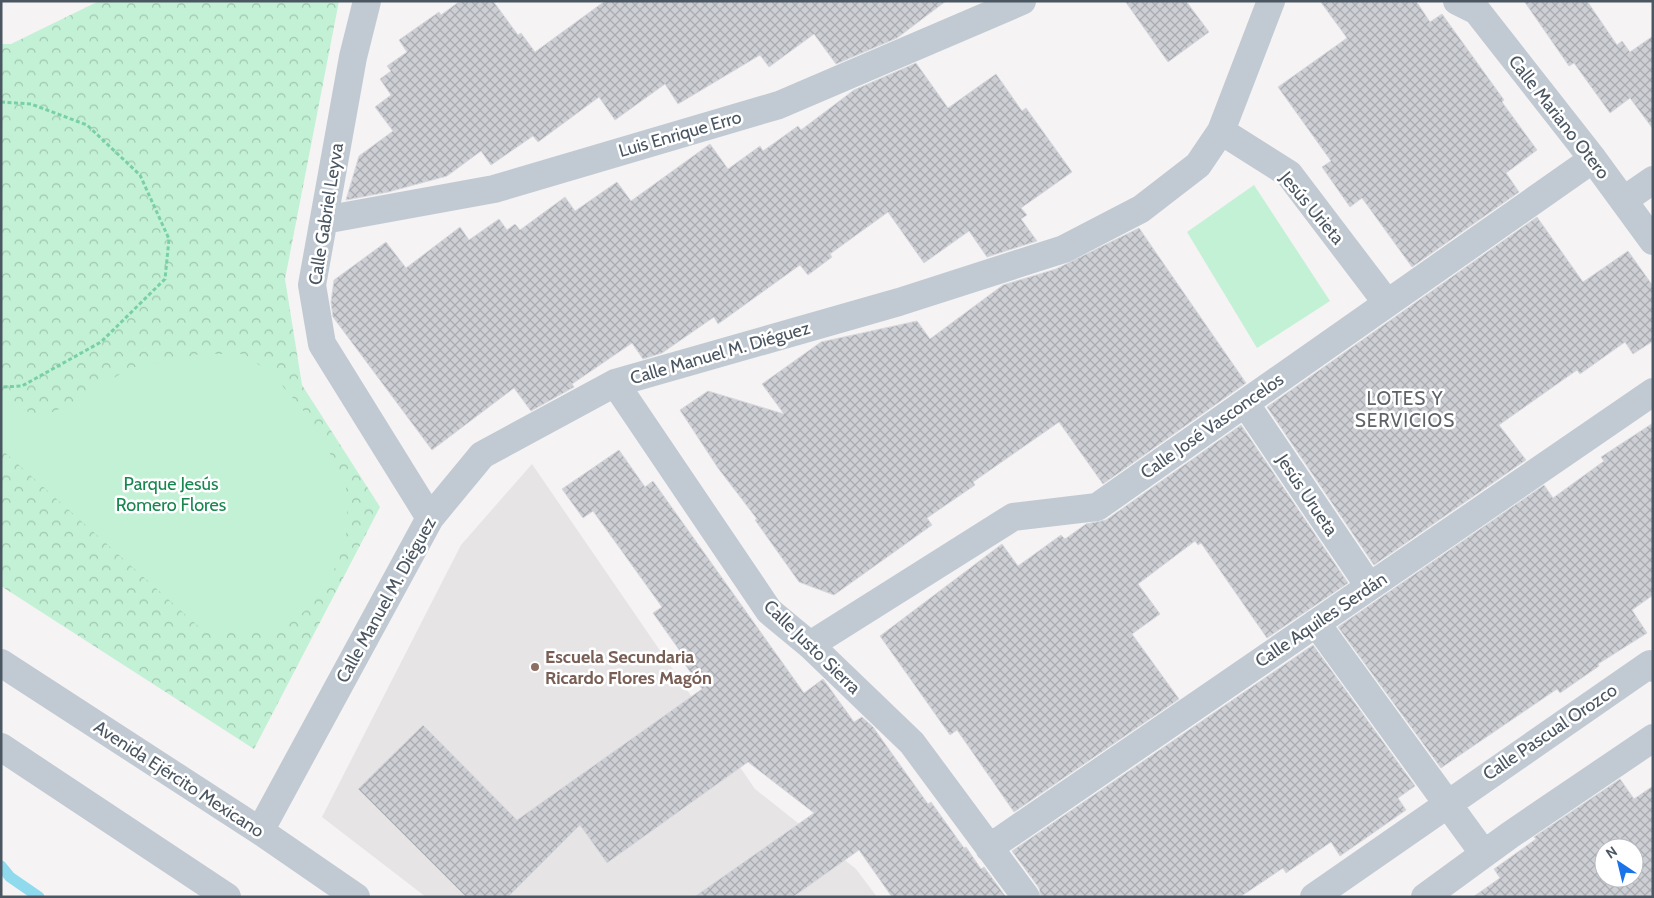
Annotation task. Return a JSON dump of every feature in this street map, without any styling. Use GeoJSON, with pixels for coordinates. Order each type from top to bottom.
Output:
{"type":"FeatureCollection","features":[{"type":"Feature","properties":{"kind":"street","name":"Calle Gabriel Leyva"},"geometry":{"type":"LineString","coordinates":[[367,1],[353,57],[312,285],[322,344],[430,518]]}},
{"type":"Feature","properties":{"kind":"street","name":"Luis Enrique Erro"},"geometry":{"type":"LineString","coordinates":[[324,220],[494,189],[779,105],[1022,1]]}},
{"type":"Feature","properties":{"kind":"street","name":"Calle Manuel M. Diéguez"},"geometry":{"type":"LineString","coordinates":[[260,831],[430,518],[482,455],[615,383],[899,302],[1064,249],[1141,209],[1198,165],[1222,131],[1271,1]]}},
{"type":"Feature","properties":{"kind":"street","name":"Calle Mariano Otero"},"geometry":{"type":"LineString","coordinates":[[1476,4],[1653,241]]}},
{"type":"Feature","properties":{"kind":"street","name":"Jesús Urieta"},"geometry":{"type":"LineString","coordinates":[[1222,131],[1289,174],[1387,303]]}},
{"type":"Feature","properties":{"kind":"street","name":"Calle José Vasconcelos"},"geometry":{"type":"LineString","coordinates":[[810,645],[1013,517],[1097,507],[1593,159]]}},
{"type":"Feature","properties":{"kind":"street"},"geometry":{"type":"LineString","coordinates":[[1624,200],[1653,180]]}},
{"type":"Feature","properties":{"kind":"street","name":"Calle Justo Sierra"},"geometry":{"type":"LineString","coordinates":[[615,383],[770,611],[810,645],[912,743],[1026,897]]}},
{"type":"Feature","properties":{"kind":"street","name":"Calle Aquiles Serdán"},"geometry":{"type":"LineString","coordinates":[[989,848],[1653,392]]}},
{"type":"Feature","properties":{"kind":"street","name":"Jesús Urueta"},"geometry":{"type":"LineString","coordinates":[[1245,403],[1370,586]]}},
{"type":"Feature","properties":{"kind":"street"},"geometry":{"type":"LineString","coordinates":[[1316,623],[1484,854]]}},
{"type":"Feature","properties":{"kind":"street","name":"Avenida Ejército Mexicano"},"geometry":{"type":"LineString","coordinates":[[1,663],[260,831],[356,897]]}},
{"type":"Feature","properties":{"kind":"street","name":"Calle Pascual Orozco"},"geometry":{"type":"LineString","coordinates":[[1314,897],[1650,664],[1653,668]]}},
{"type":"Feature","properties":{"kind":"street"},"geometry":{"type":"LineString","coordinates":[[1425,897],[1484,854],[1653,738]]}},
{"type":"Feature","properties":{"kind":"street"},"geometry":{"type":"LineString","coordinates":[[1,747],[226,897]]}},
{"type":"Feature","properties":{"kind":"path"},"geometry":{"type":"LineString","coordinates":[[1,102],[30,104],[87,125],[140,175],[169,240],[165,279],[101,342],[22,386],[1,386]]}},
{"type":"Feature","properties":{"kind":"shaded area","name":"Escuela Secundaria Ricardo Flores Magón"},"geometry":{"type":"Polygon","coordinates":[[[532,464],[755,789],[856,869],[877,897],[426,897],[322,817],[461,545],[532,464]]]}},
{"type":"Feature","properties":{"kind":"green space","name":"Parque Jesús Romero Flores"},"geometry":{"type":"Polygon","coordinates":[[[99,1],[339,1],[285,279],[302,385],[380,507],[254,749],[1,586],[1,44],[11,44],[99,1]]]}},
{"type":"Feature","properties":{"kind":"green space"},"geometry":{"type":"Polygon","coordinates":[[[1254,185],[1330,301],[1257,348],[1187,232],[1254,185]]]}},
{"type":"Feature","properties":{"kind":"green space"},"geometry":{"type":"Polygon","coordinates":[[[201,354],[244,354],[272,374],[303,410],[325,443],[346,487],[348,527],[338,563],[310,607],[279,630],[244,632],[198,626],[1,449],[1,393],[38,419],[80,399],[130,368],[201,354]]]}},
{"type":"Feature","properties":{"kind":"building"},"geometry":{"type":"Polygon","coordinates":[[[460,1],[493,1],[518,35],[521,33],[535,52],[605,1],[946,1],[897,38],[836,64],[814,34],[769,67],[760,55],[678,104],[665,84],[615,120],[599,97],[538,142],[533,136],[491,165],[481,151],[447,176],[388,192],[346,200],[359,156],[393,131],[375,107],[391,95],[380,79],[391,71],[387,66],[407,52],[399,40],[439,12],[441,15],[460,1]]]}},
{"type":"Feature","properties":{"kind":"building"},"geometry":{"type":"Polygon","coordinates":[[[1125,1],[1186,1],[1209,32],[1168,62],[1125,1]]]}},
{"type":"Feature","properties":{"kind":"building"},"geometry":{"type":"Polygon","coordinates":[[[1320,1],[1416,1],[1430,22],[1442,14],[1504,100],[1502,102],[1537,150],[1506,173],[1519,192],[1412,267],[1362,198],[1350,207],[1322,167],[1331,161],[1278,87],[1347,38],[1320,1]]]}},
{"type":"Feature","properties":{"kind":"building"},"geometry":{"type":"Polygon","coordinates":[[[1524,1],[1587,1],[1617,45],[1622,41],[1630,52],[1653,36],[1653,129],[1630,98],[1610,113],[1574,63],[1569,66],[1524,1]]]}},
{"type":"Feature","properties":{"kind":"building"},"geometry":{"type":"Polygon","coordinates":[[[916,63],[948,108],[996,74],[1022,111],[1026,108],[1072,172],[1021,208],[1027,215],[1021,219],[1037,241],[987,257],[969,231],[924,263],[888,212],[830,254],[832,257],[808,275],[800,265],[718,324],[714,317],[662,353],[643,359],[632,343],[572,384],[574,387],[531,411],[514,388],[432,450],[333,317],[331,302],[334,280],[386,242],[406,268],[460,227],[469,240],[499,219],[507,230],[515,224],[520,230],[565,197],[575,211],[617,182],[631,201],[710,144],[728,169],[760,146],[763,151],[798,126],[801,130],[854,90],[916,63]]]}},
{"type":"Feature","properties":{"kind":"building"},"geometry":{"type":"Polygon","coordinates":[[[1537,217],[1583,282],[1628,251],[1653,286],[1653,341],[1633,354],[1625,342],[1580,374],[1577,370],[1499,425],[1526,460],[1374,565],[1267,407],[1537,217]]]}},
{"type":"Feature","properties":{"kind":"building"},"geometry":{"type":"Polygon","coordinates":[[[1139,228],[1246,383],[1103,484],[1059,422],[973,482],[975,485],[927,518],[932,525],[834,595],[799,582],[755,520],[757,519],[718,468],[680,410],[708,391],[784,414],[762,384],[821,342],[917,321],[930,339],[1003,285],[1056,269],[1139,228]]]}},
{"type":"Feature","properties":{"kind":"building"},"geometry":{"type":"Polygon","coordinates":[[[1653,423],[1653,595],[1632,610],[1647,633],[1598,664],[1599,666],[1560,693],[1557,689],[1441,768],[1338,627],[1544,485],[1553,498],[1604,461],[1601,457],[1653,423]]]}},
{"type":"Feature","properties":{"kind":"building"},"geometry":{"type":"Polygon","coordinates":[[[1241,425],[1348,583],[1267,638],[1201,543],[1198,545],[1195,541],[1138,584],[1160,614],[1132,634],[1179,699],[1014,812],[957,730],[950,735],[880,636],[1002,544],[1018,566],[1061,535],[1065,539],[1086,524],[1106,520],[1241,425]]]}},
{"type":"Feature","properties":{"kind":"building"},"geometry":{"type":"Polygon","coordinates":[[[619,450],[645,487],[653,481],[804,693],[823,679],[854,722],[862,717],[873,727],[928,804],[931,802],[964,848],[966,847],[981,869],[984,867],[1006,897],[892,897],[859,850],[793,897],[694,897],[814,813],[748,762],[607,863],[580,825],[508,897],[466,897],[358,789],[423,725],[517,820],[702,689],[682,660],[685,658],[653,613],[662,607],[593,511],[583,518],[562,489],[619,450]]]}},
{"type":"Feature","properties":{"kind":"building"},"geometry":{"type":"Polygon","coordinates":[[[1313,645],[1415,786],[1398,798],[1406,810],[1340,856],[1331,842],[1286,873],[1283,868],[1240,897],[1041,897],[1039,888],[1012,851],[1313,645]]]}},
{"type":"Feature","properties":{"kind":"building"},"geometry":{"type":"Polygon","coordinates":[[[1620,779],[1634,799],[1653,786],[1653,897],[1473,897],[1500,878],[1494,869],[1536,839],[1534,837],[1620,779]]]}},
{"type":"Feature","properties":{"kind":"waterway"},"geometry":{"type":"LineString","coordinates":[[1,866],[10,877],[39,897]]}},
{"type":"Feature","properties":{"kind":"place","name":"Escuela Secundaria Ricardo Flores Magón"},"geometry":{"type":"Point","coordinates":[535,667]}},
{"type":"Feature","properties":{"kind":"district","name":"LOTES Y SERVICIOS"},"geometry":{"type":"Point","coordinates":[1405,409]}}]}
